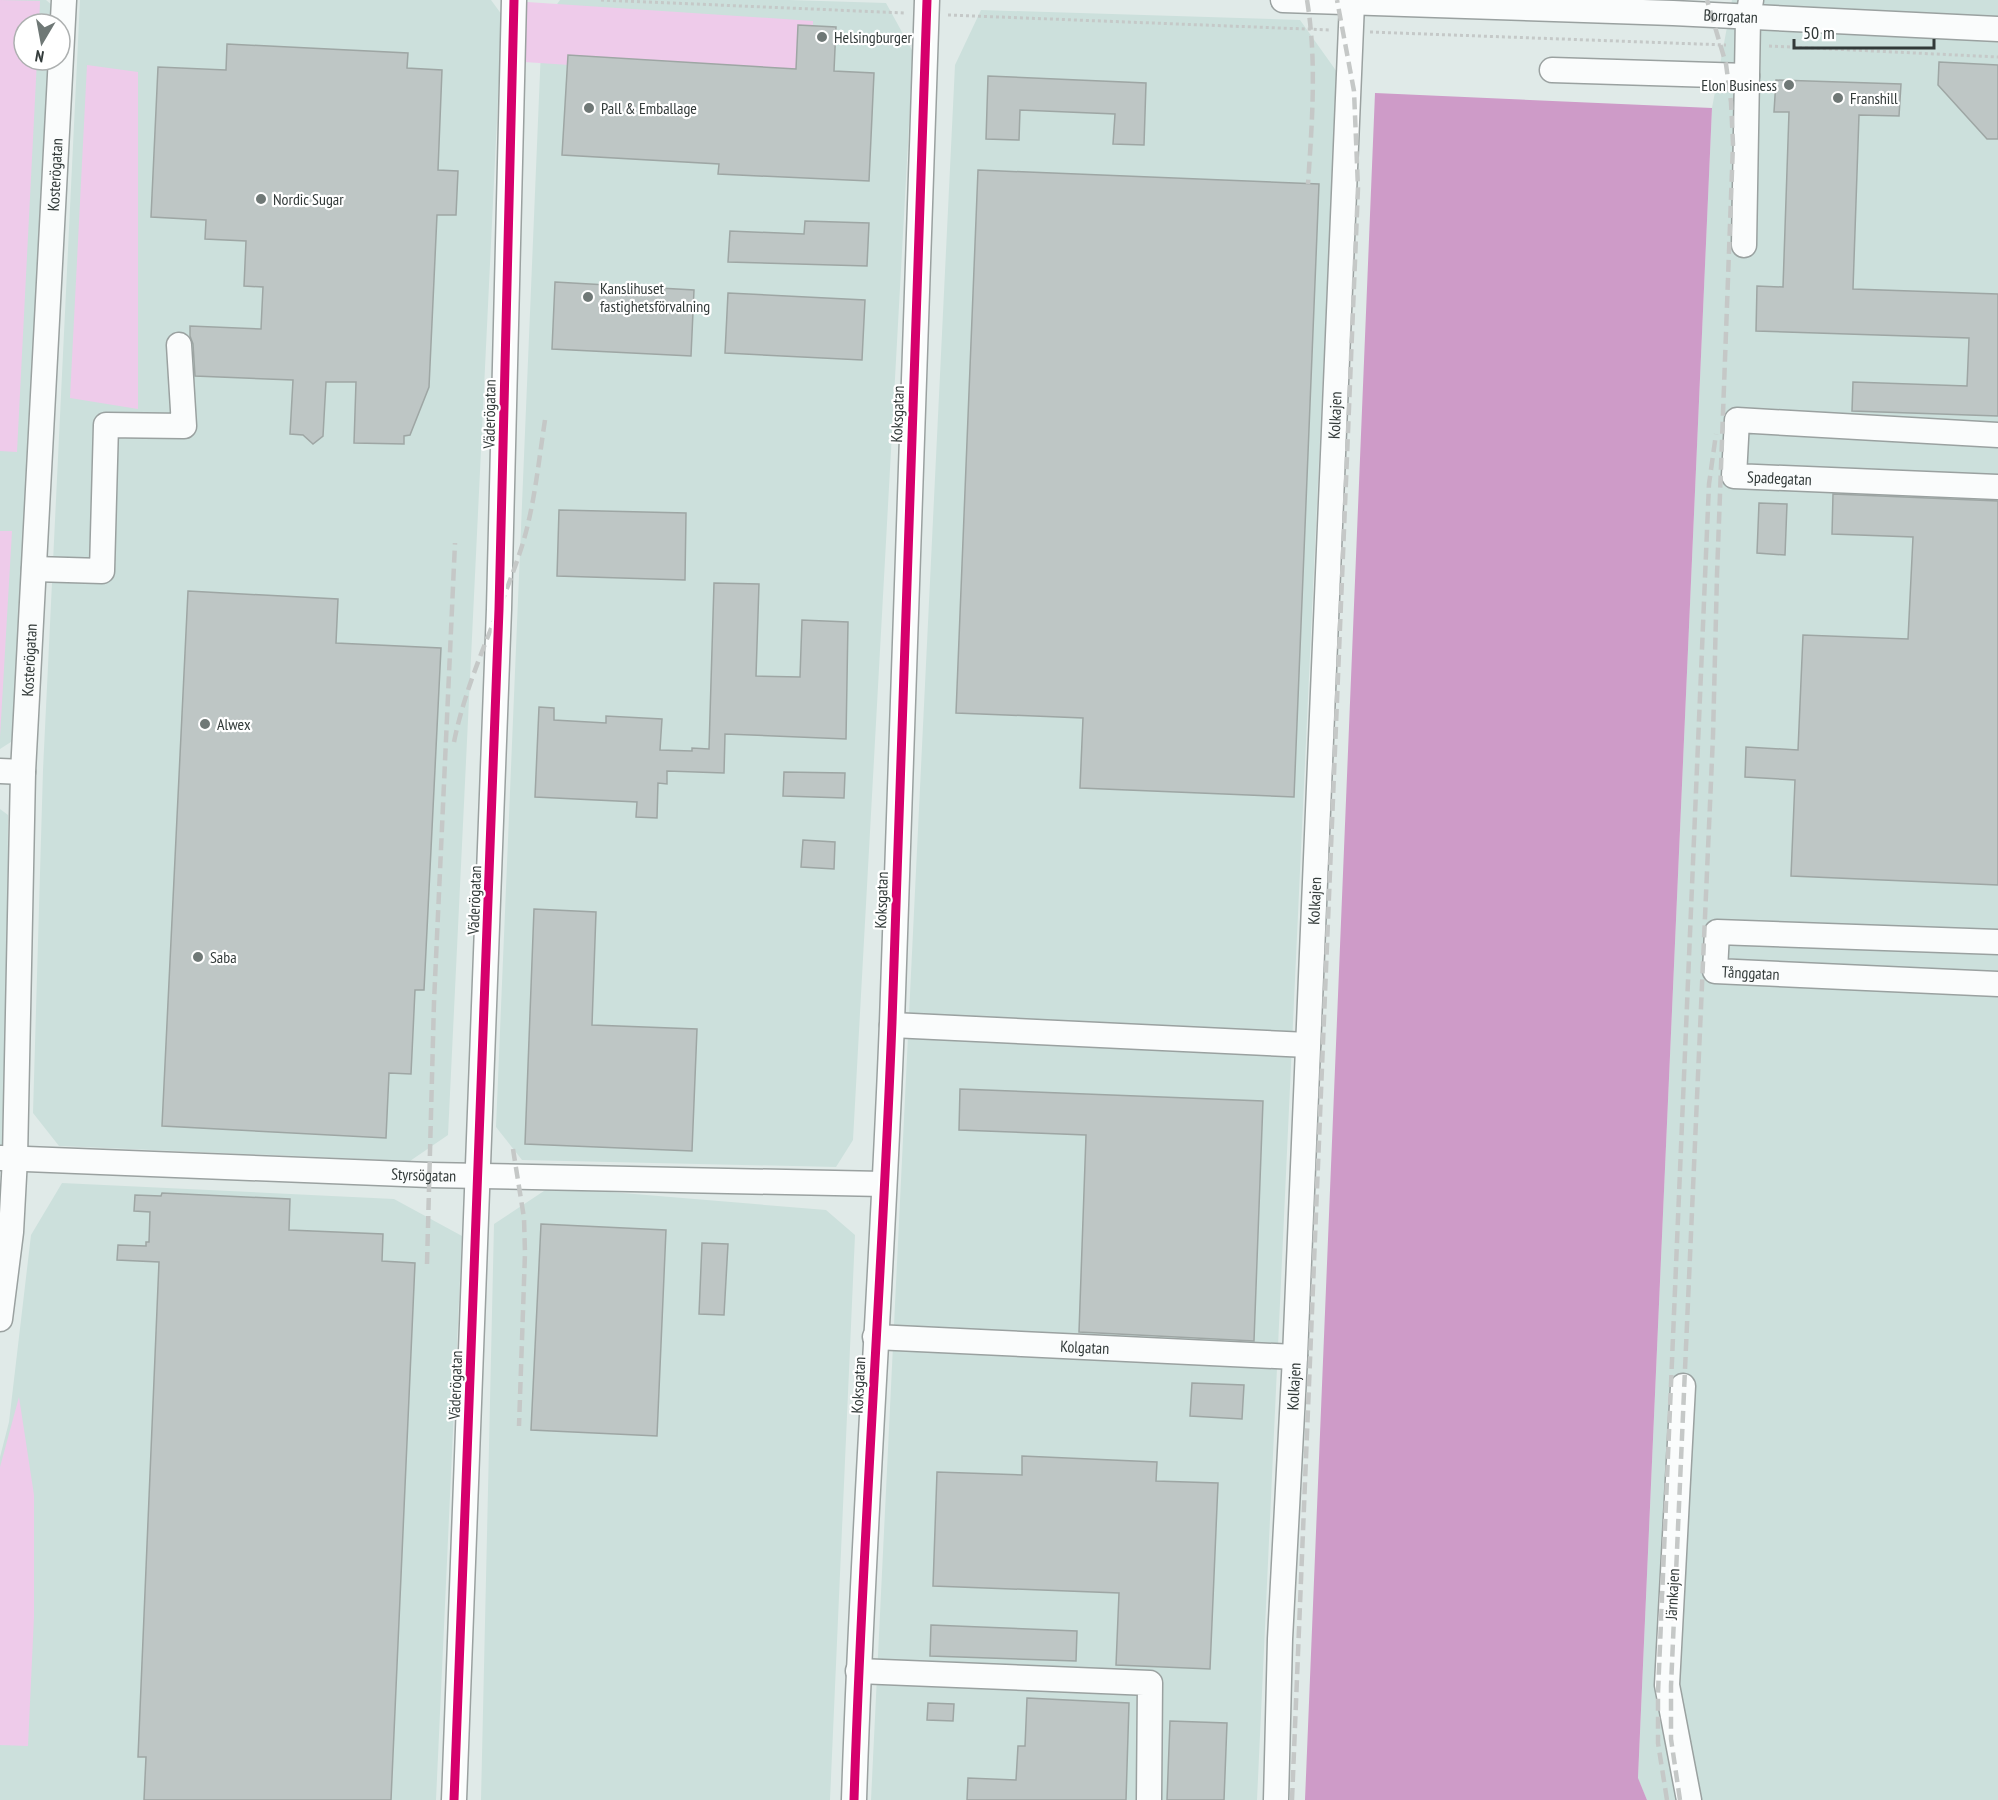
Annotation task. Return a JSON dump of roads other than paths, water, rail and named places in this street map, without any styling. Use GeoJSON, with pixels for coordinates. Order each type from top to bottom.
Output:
{"type":"FeatureCollection","features":[{"type":"Feature","properties":{"kind":"street","name":"Kosterögatan"},"geometry":{"type":"LineString","coordinates":[[0,1319],[11,1232],[8,1158],[11,771],[34,569],[64,0]]}},
{"type":"Feature","properties":{"kind":"street","name":"Väderögatan"},"geometry":{"type":"LineString","coordinates":[[454,1800],[499,609],[514,0]]}},
{"type":"Feature","properties":{"kind":"street","name":"Borrgatan"},"geometry":{"type":"LineString","coordinates":[[1283,0],[1650,12],[1750,9],[1998,29]]}},
{"type":"Feature","properties":{"kind":"street","name":"Kolkajen"},"geometry":{"type":"LineString","coordinates":[[1276,1800],[1280,1639],[1295,1358],[1352,3]]}},
{"type":"Feature","properties":{"kind":"street","name":"Koksgatan"},"geometry":{"type":"LineString","coordinates":[[854,1800],[858,1671],[892,1025],[927,7]]}},
{"type":"Feature","properties":{"kind":"street"},"geometry":{"type":"LineString","coordinates":[[1744,245],[1750,9]]}},
{"type":"Feature","properties":{"kind":"street"},"geometry":{"type":"LineString","coordinates":[[1552,70],[1747,76]]}},
{"type":"Feature","properties":{"kind":"street"},"geometry":{"type":"LineString","coordinates":[[34,569],[102,571],[106,425],[184,426],[179,345]]}},
{"type":"Feature","properties":{"kind":"street","name":"Spadegatan"},"geometry":{"type":"LineString","coordinates":[[1998,435],[1737,420],[1734,476],[1998,487]]}},
{"type":"Feature","properties":{"kind":"street","name":"Tånggatan"},"geometry":{"type":"LineString","coordinates":[[1998,942],[1717,932],[1715,971],[1998,984]]}},
{"type":"Feature","properties":{"kind":"street"},"geometry":{"type":"LineString","coordinates":[[892,1025],[1308,1045]]}},
{"type":"Feature","properties":{"kind":"street","name":"Styrsögatan"},"geometry":{"type":"LineString","coordinates":[[8,1158],[478,1176],[883,1184]]}},
{"type":"Feature","properties":{"kind":"street","name":"Kolgatan"},"geometry":{"type":"LineString","coordinates":[[875,1337],[1295,1358]]}},
{"type":"Feature","properties":{"kind":"street","name":"Järnkajen"},"geometry":{"type":"LineString","coordinates":[[1683,1386],[1668,1685],[1689,1800]]}},
{"type":"Feature","properties":{"kind":"street"},"geometry":{"type":"LineString","coordinates":[[858,1671],[1150,1683],[1149,1800]]}},
{"type":"Feature","properties":{"kind":"railway"},"geometry":{"type":"LineString","coordinates":[[1307,0],[1313,69],[1308,184]]}},
{"type":"Feature","properties":{"kind":"railway"},"geometry":{"type":"LineString","coordinates":[[1292,1800],[1358,188],[1354,91],[1337,0]]}},
{"type":"Feature","properties":{"kind":"railway"},"geometry":{"type":"LineString","coordinates":[[1680,1800],[1671,1739],[1671,1686],[1713,736],[1733,144],[1726,64],[1707,0]]}},
{"type":"Feature","properties":{"kind":"railway"},"geometry":{"type":"LineString","coordinates":[[454,742],[467,694],[524,539],[535,488],[545,420]]}},
{"type":"Feature","properties":{"kind":"railway"},"geometry":{"type":"LineString","coordinates":[[1667,1800],[1658,1743],[1658,1693],[1709,484],[1716,434]]}},
{"type":"Feature","properties":{"kind":"railway"},"geometry":{"type":"LineString","coordinates":[[427,1264],[434,1002],[455,543]]}},
{"type":"Feature","properties":{"kind":"railway"},"geometry":{"type":"LineString","coordinates":[[513,1149],[524,1218],[525,1253],[519,1426]]}},
{"type":"Feature","properties":{"kind":"place","name":"Helsingburger"},"geometry":{"type":"Point","coordinates":[822,37]}},
{"type":"Feature","properties":{"kind":"place","name":"Elon Business"},"geometry":{"type":"Point","coordinates":[1789,85]}},
{"type":"Feature","properties":{"kind":"place","name":"Franshill"},"geometry":{"type":"Point","coordinates":[1838,98]}},
{"type":"Feature","properties":{"kind":"place","name":"Pall & Emballage"},"geometry":{"type":"Point","coordinates":[589,108]}},
{"type":"Feature","properties":{"kind":"place","name":"Nordic Sugar"},"geometry":{"type":"Point","coordinates":[261,199]}},
{"type":"Feature","properties":{"kind":"place","name":"Kanslihuset fastighetsförvalning"},"geometry":{"type":"Point","coordinates":[588,297]}},
{"type":"Feature","properties":{"kind":"place","name":"Alwex"},"geometry":{"type":"Point","coordinates":[205,724]}},
{"type":"Feature","properties":{"kind":"place","name":"Saba"},"geometry":{"type":"Point","coordinates":[198,957]}}]}
